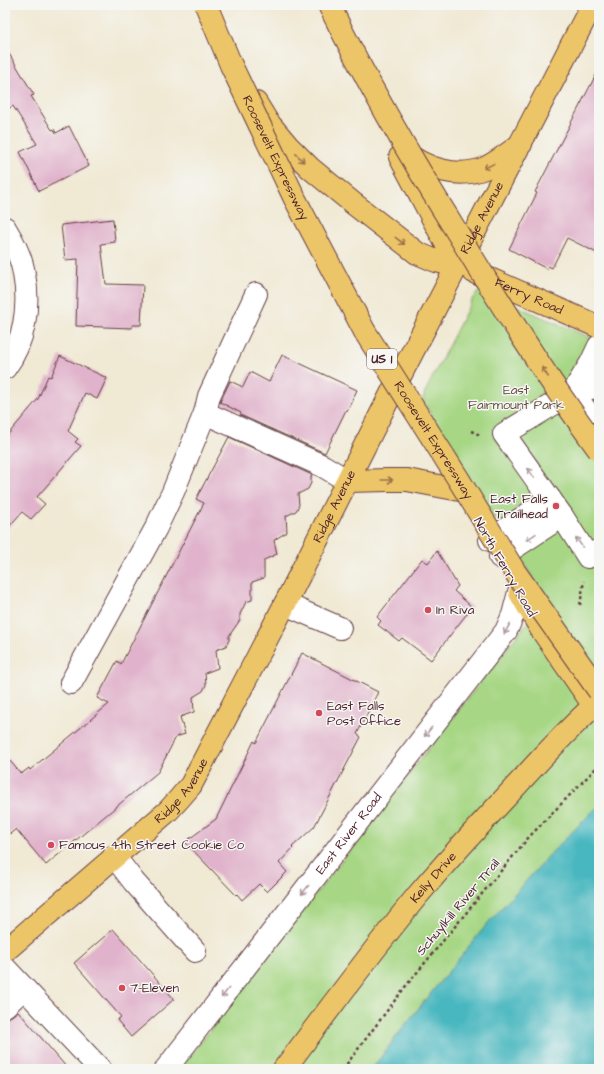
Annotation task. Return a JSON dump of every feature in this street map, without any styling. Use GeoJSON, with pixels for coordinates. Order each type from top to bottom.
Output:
{"type":"FeatureCollection","features":[{"type":"Feature","properties":{"kind":"main road","name":"Roosevelt Expressway"},"geometry":{"type":"LineString","coordinates":[[206,5],[231,65],[295,199],[365,332],[460,480],[515,572],[597,699]]}},
{"type":"Feature","properties":{"kind":"main road"},"geometry":{"type":"LineString","coordinates":[[209,5],[250,95]]}},
{"type":"Feature","properties":{"kind":"main road"},"geometry":{"type":"LineString","coordinates":[[318,5],[458,266]]}},
{"type":"Feature","properties":{"kind":"main road"},"geometry":{"type":"LineString","coordinates":[[329,5],[343,35],[418,169],[497,299],[577,420],[599,450]]}},
{"type":"Feature","properties":{"kind":"main road","name":"Ridge Avenue"},"geometry":{"type":"LineString","coordinates":[[5,951],[168,811],[191,785],[592,5]]}},
{"type":"Feature","properties":{"kind":"main road","name":"North Ferry Road"},"geometry":{"type":"LineString","coordinates":[[250,95],[286,175],[338,278],[540,629],[597,699]]}},
{"type":"Feature","properties":{"kind":"main road","name":"Ferry Road"},"geometry":{"type":"LineString","coordinates":[[250,95],[267,121],[288,146],[310,168],[417,253],[436,261],[458,266],[599,327]]}},
{"type":"Feature","properties":{"kind":"main road"},"geometry":{"type":"LineString","coordinates":[[391,140],[409,155],[426,165],[445,171],[464,173],[484,168],[502,159],[521,144]]}},
{"type":"Feature","properties":{"kind":"main road"},"geometry":{"type":"LineString","coordinates":[[348,481],[407,480],[460,490]]}},
{"type":"Feature","properties":{"kind":"main road","name":"Kelly Drive"},"geometry":{"type":"LineString","coordinates":[[284,1069],[372,953],[418,896],[468,838],[597,699]]}},
{"type":"Feature","properties":{"kind":"street"},"geometry":{"type":"LineString","coordinates":[[5,228],[14,244],[24,272],[27,302],[22,333],[10,361],[5,368]]}},
{"type":"Feature","properties":{"kind":"street"},"geometry":{"type":"LineString","coordinates":[[71,683],[156,528],[173,492],[206,413],[209,396],[256,294]]}},
{"type":"Feature","properties":{"kind":"street"},"geometry":{"type":"LineString","coordinates":[[573,392],[591,364],[599,346]]}},
{"type":"Feature","properties":{"kind":"street"},"geometry":{"type":"LineString","coordinates":[[599,383],[591,388],[573,392],[504,434],[556,508],[588,557],[599,550]]}},
{"type":"Feature","properties":{"kind":"street"},"geometry":{"type":"LineString","coordinates":[[573,392],[599,430]]}},
{"type":"Feature","properties":{"kind":"street"},"geometry":{"type":"LineString","coordinates":[[206,413],[323,466],[348,481]]}},
{"type":"Feature","properties":{"kind":"street"},"geometry":{"type":"LineString","coordinates":[[495,549],[556,508]]}},
{"type":"Feature","properties":{"kind":"street","name":"East River Road"},"geometry":{"type":"LineString","coordinates":[[166,1069],[506,631],[513,615],[519,592]]}},
{"type":"Feature","properties":{"kind":"street"},"geometry":{"type":"LineString","coordinates":[[285,604],[340,628]]}},
{"type":"Feature","properties":{"kind":"street"},"geometry":{"type":"LineString","coordinates":[[114,856],[134,882],[195,951]]}},
{"type":"Feature","properties":{"kind":"street"},"geometry":{"type":"LineString","coordinates":[[5,968],[100,1069]]}},
{"type":"Feature","properties":{"kind":"street"},"geometry":{"type":"LineString","coordinates":[[5,1006],[24,988]]}},
{"type":"Feature","properties":{"kind":"path","name":"Schuylkill River Trail"},"geometry":{"type":"LineString","coordinates":[[343,1069],[405,987],[529,837],[599,765]]}},
{"type":"Feature","properties":{"kind":"green space","name":"East Fairmount Park"},"geometry":{"type":"Polygon","coordinates":[[[480,290],[599,341],[599,805],[556,848],[488,923],[405,1025],[372,1069],[180,1069],[511,643],[547,600],[465,472],[423,399],[425,392],[473,298],[480,290]]]}},
{"type":"Feature","properties":{"kind":"water"},"geometry":{"type":"Polygon","coordinates":[[[599,805],[599,1069],[372,1069],[405,1025],[488,923],[556,848],[599,805]]]}},
{"type":"Feature","properties":{"kind":"building"},"geometry":{"type":"Polygon","coordinates":[[[5,47],[34,95],[31,96],[52,130],[54,129],[56,133],[69,126],[89,166],[39,191],[20,152],[37,144],[13,106],[5,111],[5,47]]]}},
{"type":"Feature","properties":{"kind":"building"},"geometry":{"type":"Polygon","coordinates":[[[599,69],[599,254],[567,238],[552,268],[548,266],[547,269],[509,249],[537,193],[535,192],[599,69]]]}},
{"type":"Feature","properties":{"kind":"building"},"geometry":{"type":"Polygon","coordinates":[[[113,219],[115,242],[101,244],[106,284],[143,285],[141,325],[132,325],[132,328],[76,326],[78,259],[65,260],[61,225],[113,219]]]}},
{"type":"Feature","properties":{"kind":"building"},"geometry":{"type":"Polygon","coordinates":[[[282,355],[357,390],[325,453],[240,415],[241,413],[220,402],[230,381],[243,387],[250,372],[269,382],[282,355]]]}},
{"type":"Feature","properties":{"kind":"building"},"geometry":{"type":"Polygon","coordinates":[[[60,356],[107,378],[97,399],[85,393],[68,431],[78,439],[75,442],[81,446],[37,497],[45,504],[31,519],[22,512],[5,531],[5,438],[38,399],[48,376],[51,377],[60,356]]]}},
{"type":"Feature","properties":{"kind":"building"},"geometry":{"type":"Polygon","coordinates":[[[229,437],[312,475],[311,483],[308,489],[298,494],[299,505],[296,511],[286,516],[287,532],[274,540],[277,554],[264,560],[264,578],[252,582],[252,600],[246,602],[240,614],[240,620],[229,636],[226,646],[216,650],[218,668],[205,673],[206,685],[203,691],[193,697],[194,712],[180,717],[185,734],[176,737],[158,772],[46,865],[16,829],[5,838],[5,755],[21,774],[29,768],[30,770],[109,704],[97,698],[117,661],[121,664],[204,503],[196,499],[229,437]]]}},
{"type":"Feature","properties":{"kind":"building"},"geometry":{"type":"Polygon","coordinates":[[[437,551],[458,586],[454,591],[472,607],[431,660],[402,638],[399,641],[378,625],[381,621],[377,617],[422,559],[428,563],[437,551]]]}},
{"type":"Feature","properties":{"kind":"building"},"geometry":{"type":"Polygon","coordinates":[[[302,653],[378,692],[357,734],[361,737],[314,827],[292,847],[293,848],[279,863],[287,872],[267,892],[259,884],[242,900],[185,842],[216,819],[254,741],[256,743],[302,653]]]}},
{"type":"Feature","properties":{"kind":"building"},"geometry":{"type":"Polygon","coordinates":[[[113,929],[174,999],[131,1037],[117,1020],[121,1017],[74,963],[113,929]]]}},
{"type":"Feature","properties":{"kind":"building"},"geometry":{"type":"Polygon","coordinates":[[[18,1011],[68,1069],[5,1069],[5,1018],[8,1018],[18,1011]]]}},
{"type":"Feature","properties":{"kind":"place","name":"East Falls Trailhead"},"geometry":{"type":"Point","coordinates":[556,506]}},
{"type":"Feature","properties":{"kind":"place","name":"In Riva"},"geometry":{"type":"Point","coordinates":[428,610]}},
{"type":"Feature","properties":{"kind":"place","name":"East Falls Post Office"},"geometry":{"type":"Point","coordinates":[319,713]}},
{"type":"Feature","properties":{"kind":"place","name":"Famous 4th Street Cookie Co"},"geometry":{"type":"Point","coordinates":[51,845]}},
{"type":"Feature","properties":{"kind":"place","name":"7-Eleven"},"geometry":{"type":"Point","coordinates":[122,988]}}]}
